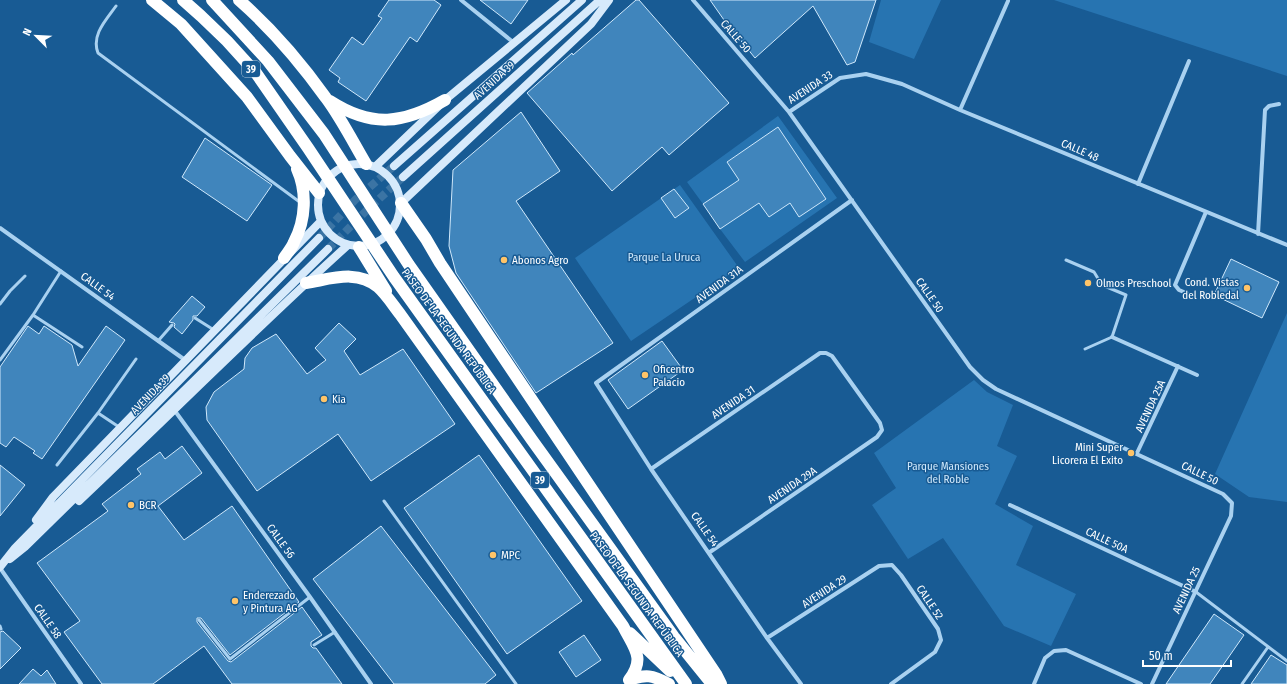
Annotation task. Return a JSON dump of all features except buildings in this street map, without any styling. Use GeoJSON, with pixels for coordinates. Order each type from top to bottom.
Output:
{"type":"FeatureCollection","features":[{"type":"Feature","properties":{"kind":"highway"},"geometry":{"type":"LineString","coordinates":[[152,0],[181,24],[237,85],[319,193]]}},
{"type":"Feature","properties":{"kind":"highway","name":"PASEO DE LA SEGUNDA REPÚBLICA"},"geometry":{"type":"LineString","coordinates":[[183,0],[227,41],[256,74],[394,276],[684,684]]}},
{"type":"Feature","properties":{"kind":"highway","name":"PASEO DE LA SEGUNDA REPÚBLICA"},"geometry":{"type":"LineString","coordinates":[[212,0],[268,61],[324,134],[409,265],[532,440],[669,630],[712,684]]}},
{"type":"Feature","properties":{"kind":"highway"},"geometry":{"type":"LineString","coordinates":[[239,0],[290,51],[327,99],[371,165]]}},
{"type":"Feature","properties":{"kind":"highway"},"geometry":{"type":"LineString","coordinates":[[327,99],[345,111],[365,118],[386,120],[407,117],[427,110],[445,100]]}},
{"type":"Feature","properties":{"kind":"highway"},"geometry":{"type":"LineString","coordinates":[[284,258],[294,242],[301,225],[304,206],[303,188],[300,177],[290,156]]}},
{"type":"Feature","properties":{"kind":"highway"},"geometry":{"type":"LineString","coordinates":[[401,203],[716,674],[721,684]]}},
{"type":"Feature","properties":{"kind":"highway"},"geometry":{"type":"LineString","coordinates":[[353,246],[623,626],[638,657],[637,665],[633,674],[626,682]]}},
{"type":"Feature","properties":{"kind":"highway"},"geometry":{"type":"LineString","coordinates":[[306,283],[354,276],[370,282],[379,288],[400,314]]}},
{"type":"Feature","properties":{"kind":"highway"},"geometry":{"type":"LineString","coordinates":[[623,626],[684,684]]}},
{"type":"Feature","properties":{"kind":"highway"},"geometry":{"type":"LineString","coordinates":[[626,682],[642,676],[660,679],[669,684]]}},
{"type":"Feature","properties":{"kind":"main road"},"geometry":{"type":"LineString","coordinates":[[371,165],[513,42],[566,0]]}},
{"type":"Feature","properties":{"kind":"main road","name":"AVENIDA 39"},"geometry":{"type":"LineString","coordinates":[[394,166],[582,0]]}},
{"type":"Feature","properties":{"kind":"main road","name":"AVENIDA 39"},"geometry":{"type":"LineString","coordinates":[[403,177],[600,0]]}},
{"type":"Feature","properties":{"kind":"main road"},"geometry":{"type":"LineString","coordinates":[[401,203],[591,24],[609,0]]}},
{"type":"Feature","properties":{"kind":"main road"},"geometry":{"type":"LineString","coordinates":[[354,163],[371,165],[386,172],[394,181],[399,192],[401,203],[399,218],[392,230],[382,240],[369,245],[353,246],[336,240],[327,232],[321,221],[318,202],[319,193],[324,182],[332,173],[343,166],[354,163]]}},
{"type":"Feature","properties":{"kind":"main road"},"geometry":{"type":"LineString","coordinates":[[15,548],[54,497],[321,221]]}},
{"type":"Feature","properties":{"kind":"main road","name":"AVENIDA 39"},"geometry":{"type":"LineString","coordinates":[[0,568],[15,548],[319,238]]}},
{"type":"Feature","properties":{"kind":"main road"},"geometry":{"type":"LineString","coordinates":[[25,547],[68,512],[306,283],[353,246]]}},
{"type":"Feature","properties":{"kind":"main road","name":"AVENIDA 39"},"geometry":{"type":"LineString","coordinates":[[0,568],[25,547],[328,248]]}},
{"type":"Feature","properties":{"kind":"street"},"geometry":{"type":"LineString","coordinates":[[461,0],[513,42]]}},
{"type":"Feature","properties":{"kind":"street","name":"CALLE 50"},"geometry":{"type":"LineString","coordinates":[[693,0],[789,112],[970,367],[983,380],[996,389],[1223,494],[1232,503]]}},
{"type":"Feature","properties":{"kind":"street"},"geometry":{"type":"LineString","coordinates":[[960,110],[1008,0]]}},
{"type":"Feature","properties":{"kind":"street"},"geometry":{"type":"LineString","coordinates":[[1138,184],[1189,61]]}},
{"type":"Feature","properties":{"kind":"street","name":"AVENIDA 33"},"geometry":{"type":"LineString","coordinates":[[789,112],[840,78],[866,74]]}},
{"type":"Feature","properties":{"kind":"street","name":"CALLE 48"},"geometry":{"type":"LineString","coordinates":[[866,74],[902,84],[960,110],[1287,245]]}},
{"type":"Feature","properties":{"kind":"street"},"geometry":{"type":"LineString","coordinates":[[1258,234],[1265,110],[1269,106],[1279,104]]}},
{"type":"Feature","properties":{"kind":"street","name":"AVENIDA 31A"},"geometry":{"type":"LineString","coordinates":[[596,383],[852,200]]}},
{"type":"Feature","properties":{"kind":"street"},"geometry":{"type":"LineString","coordinates":[[1191,295],[1179,290],[1175,285],[1206,212]]}},
{"type":"Feature","properties":{"kind":"street","name":"CALLE 54"},"geometry":{"type":"LineString","coordinates":[[0,228],[185,360]]}},
{"type":"Feature","properties":{"kind":"street"},"geometry":{"type":"LineString","coordinates":[[1112,337],[1197,375]]}},
{"type":"Feature","properties":{"kind":"street","name":"AVENIDA 31"},"geometry":{"type":"LineString","coordinates":[[651,468],[820,353],[826,352],[837,362],[880,423],[882,430]]}},
{"type":"Feature","properties":{"kind":"street","name":"AVENIDA 25A"},"geometry":{"type":"LineString","coordinates":[[1137,453],[1178,366]]}},
{"type":"Feature","properties":{"kind":"street","name":"CALLE 54"},"geometry":{"type":"LineString","coordinates":[[596,383],[651,468],[710,552],[767,638],[801,684]]}},
{"type":"Feature","properties":{"kind":"street","name":"CALLE 56"},"geometry":{"type":"LineString","coordinates":[[175,410],[310,596],[371,684]]}},
{"type":"Feature","properties":{"kind":"street","name":"AVENIDA 29A"},"geometry":{"type":"LineString","coordinates":[[710,552],[877,437],[882,430]]}},
{"type":"Feature","properties":{"kind":"street","name":"AVENIDA 25"},"geometry":{"type":"LineString","coordinates":[[1152,684],[1232,516],[1232,503]]}},
{"type":"Feature","properties":{"kind":"street","name":"CALLE 50A"},"geometry":{"type":"LineString","coordinates":[[1010,505],[1196,592]]}},
{"type":"Feature","properties":{"kind":"street","name":"AVENIDA 29"},"geometry":{"type":"LineString","coordinates":[[767,638],[879,566],[892,565]]}},
{"type":"Feature","properties":{"kind":"street","name":"CALLE 52"},"geometry":{"type":"LineString","coordinates":[[891,684],[935,652],[941,640],[938,629],[901,575],[892,565]]}},
{"type":"Feature","properties":{"kind":"street","name":"CALLE 58"},"geometry":{"type":"LineString","coordinates":[[0,568],[81,684]]}},
{"type":"Feature","properties":{"kind":"street"},"geometry":{"type":"LineString","coordinates":[[1034,684],[1045,658],[1054,651],[1066,650],[1141,684]]}},
{"type":"Feature","properties":{"kind":"lane"},"geometry":{"type":"LineString","coordinates":[[116,6],[98,32],[95,46],[98,53],[304,206]]}},
{"type":"Feature","properties":{"kind":"lane"},"geometry":{"type":"LineString","coordinates":[[1066,260],[1094,272],[1102,284],[1126,295],[1112,337],[1085,349]]}},
{"type":"Feature","properties":{"kind":"lane"},"geometry":{"type":"LineString","coordinates":[[0,360],[33,315],[62,271]]}},
{"type":"Feature","properties":{"kind":"lane"},"geometry":{"type":"LineString","coordinates":[[0,304],[25,276]]}},
{"type":"Feature","properties":{"kind":"lane"},"geometry":{"type":"LineString","coordinates":[[33,315],[82,347]]}},
{"type":"Feature","properties":{"kind":"lane"},"geometry":{"type":"LineString","coordinates":[[195,318],[214,330]]}},
{"type":"Feature","properties":{"kind":"lane"},"geometry":{"type":"LineString","coordinates":[[158,341],[172,325]]}},
{"type":"Feature","properties":{"kind":"lane"},"geometry":{"type":"LineString","coordinates":[[57,465],[98,412],[136,359]]}},
{"type":"Feature","properties":{"kind":"lane"},"geometry":{"type":"LineString","coordinates":[[98,412],[121,428]]}},
{"type":"Feature","properties":{"kind":"lane"},"geometry":{"type":"LineString","coordinates":[[384,501],[516,684]]}},
{"type":"Feature","properties":{"kind":"lane"},"geometry":{"type":"LineString","coordinates":[[1196,592],[1287,661]]}},
{"type":"Feature","properties":{"kind":"lane"},"geometry":{"type":"LineString","coordinates":[[199,620],[230,660],[310,596]]}},
{"type":"Feature","properties":{"kind":"lane"},"geometry":{"type":"LineString","coordinates":[[314,644],[335,632]]}},
{"type":"Feature","properties":{"kind":"lane"},"geometry":{"type":"LineString","coordinates":[[1242,684],[1268,647]]}},
{"type":"Feature","properties":{"kind":"green space"},"geometry":{"type":"Polygon","coordinates":[[[881,0],[941,0],[914,59],[869,42],[881,0]]]}},
{"type":"Feature","properties":{"kind":"green space"},"geometry":{"type":"Polygon","coordinates":[[[1054,0],[1287,0],[1287,76],[1054,0]]]}},
{"type":"Feature","properties":{"kind":"green space"},"geometry":{"type":"Polygon","coordinates":[[[778,116],[837,198],[745,262],[720,229],[759,203],[769,217],[790,203],[799,217],[778,128],[728,161],[739,180],[703,204],[687,182],[778,116]]]}},
{"type":"Feature","properties":{"kind":"green space","name":"Parque La Uruca"},"geometry":{"type":"Polygon","coordinates":[[[680,185],[739,268],[631,341],[575,258],[680,185]]]}},
{"type":"Feature","properties":{"kind":"green space"},"geometry":{"type":"Polygon","coordinates":[[[1287,313],[1287,502],[1249,497],[1215,474],[1287,313]]]}},
{"type":"Feature","properties":{"kind":"green space","name":"Parque Mansiones del Roble"},"geometry":{"type":"Polygon","coordinates":[[[974,380],[987,392],[1013,405],[997,446],[1017,456],[995,504],[1033,526],[1016,565],[1076,594],[1051,646],[1004,626],[943,538],[908,559],[872,505],[896,488],[874,453],[974,380]]]}},
{"type":"Feature","properties":{"kind":"tunnel"},"geometry":{"type":"LineString","coordinates":[[319,238],[355,200],[394,166]]}},
{"type":"Feature","properties":{"kind":"tunnel"},"geometry":{"type":"LineString","coordinates":[[328,249],[403,177]]}},
{"type":"Feature","properties":{"kind":"place","name":"Abonos Agro"},"geometry":{"type":"Point","coordinates":[504,260]}},
{"type":"Feature","properties":{"kind":"place","name":"Olmos Preschool"},"geometry":{"type":"Point","coordinates":[1088,283]}},
{"type":"Feature","properties":{"kind":"place","name":"Cond. Vistas del Robledal"},"geometry":{"type":"Point","coordinates":[1247,288]}},
{"type":"Feature","properties":{"kind":"place","name":"Oficentro Palacio"},"geometry":{"type":"Point","coordinates":[645,375]}},
{"type":"Feature","properties":{"kind":"place","name":"Kia"},"geometry":{"type":"Point","coordinates":[324,399]}},
{"type":"Feature","properties":{"kind":"place","name":"Mini Super Licorera El Exito"},"geometry":{"type":"Point","coordinates":[1131,453]}},
{"type":"Feature","properties":{"kind":"place","name":"BCR"},"geometry":{"type":"Point","coordinates":[131,505]}},
{"type":"Feature","properties":{"kind":"place","name":"MPC"},"geometry":{"type":"Point","coordinates":[493,555]}},
{"type":"Feature","properties":{"kind":"place","name":"Enderezado y Pintura AG"},"geometry":{"type":"Point","coordinates":[235,601]}}]}
